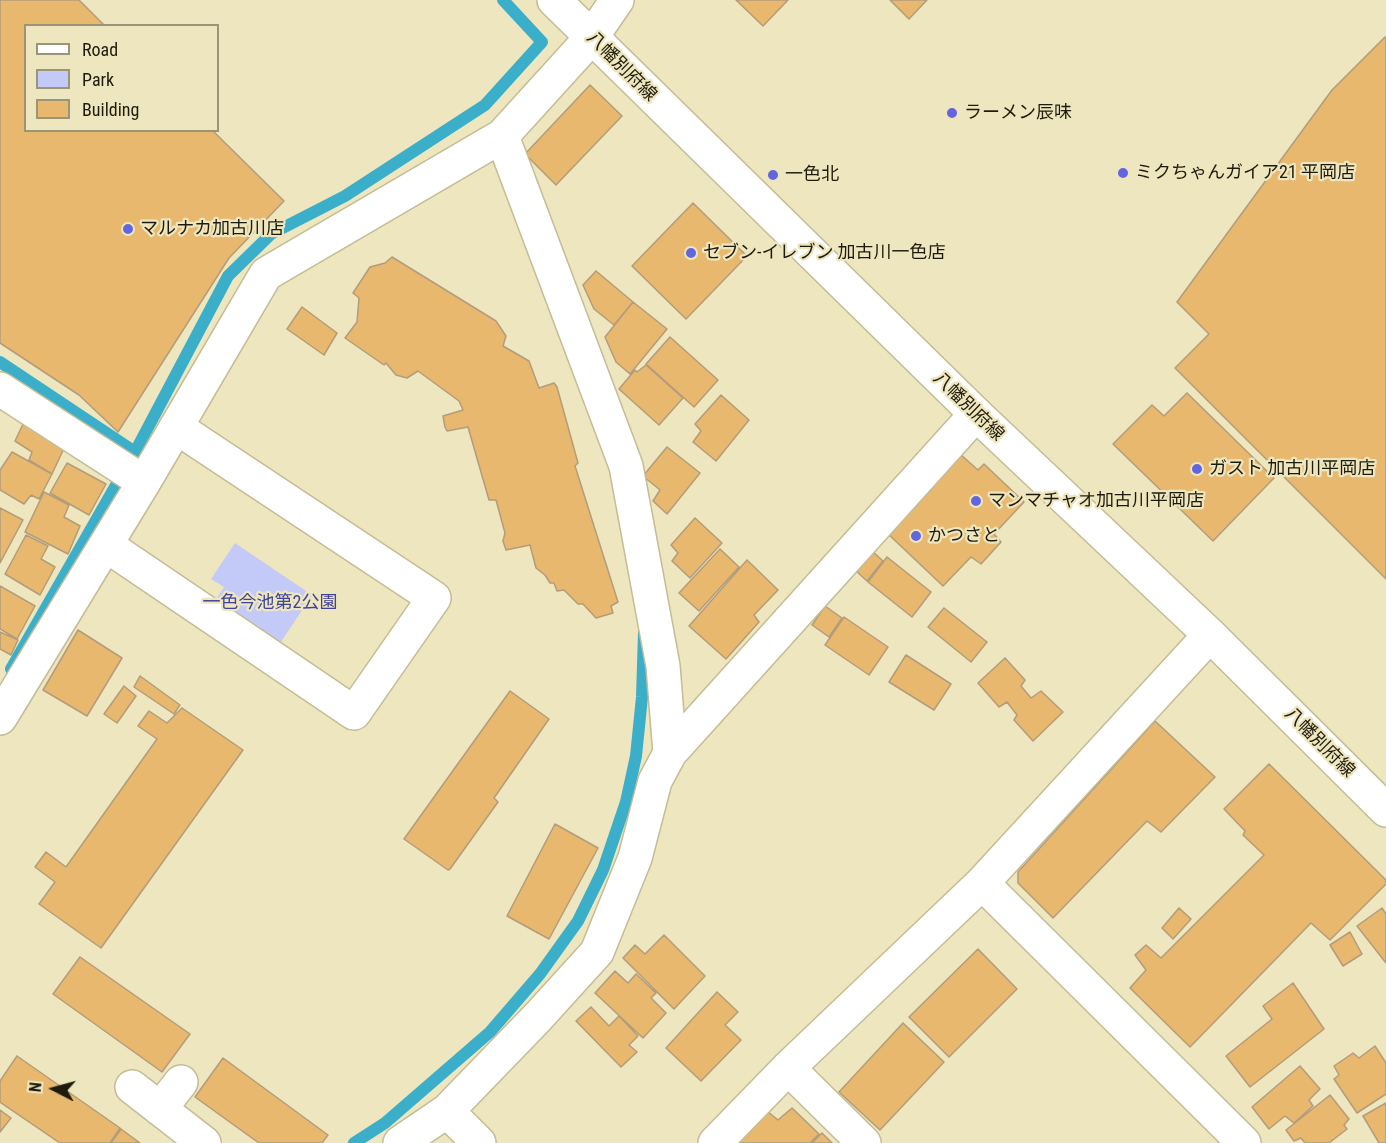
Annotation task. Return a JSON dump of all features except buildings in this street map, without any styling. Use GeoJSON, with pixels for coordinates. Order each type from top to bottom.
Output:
{"type":"FeatureCollection","features":[{"type":"Feature","properties":{"kind":"street","name":"八幡別府線"},"geometry":{"type":"LineString","coordinates":[[554,0],[976,414],[1209,635],[1386,810]]}},
{"type":"Feature","properties":{"kind":"street"},"geometry":{"type":"LineString","coordinates":[[0,718],[144,482],[266,274],[502,136],[591,38],[617,0]]}},
{"type":"Feature","properties":{"kind":"street"},"geometry":{"type":"LineString","coordinates":[[502,136],[626,466],[663,666],[670,753]]}},
{"type":"Feature","properties":{"kind":"street"},"geometry":{"type":"LineString","coordinates":[[4,402],[144,482]]}},
{"type":"Feature","properties":{"kind":"street"},"geometry":{"type":"LineString","coordinates":[[400,1143],[447,1111],[597,952],[635,858],[655,781],[670,753],[976,414]]}},
{"type":"Feature","properties":{"kind":"street"},"geometry":{"type":"LineString","coordinates":[[106,545],[354,713],[434,598],[176,427]]}},
{"type":"Feature","properties":{"kind":"street"},"geometry":{"type":"LineString","coordinates":[[715,1143],[788,1068],[982,883],[1209,635]]}},
{"type":"Feature","properties":{"kind":"street"},"geometry":{"type":"LineString","coordinates":[[982,883],[1244,1143]]}},
{"type":"Feature","properties":{"kind":"street"},"geometry":{"type":"LineString","coordinates":[[788,1068],[864,1143]]}},
{"type":"Feature","properties":{"kind":"street"},"geometry":{"type":"LineString","coordinates":[[160,1109],[182,1082]]}},
{"type":"Feature","properties":{"kind":"street"},"geometry":{"type":"LineString","coordinates":[[132,1088],[204,1143]]}},
{"type":"Feature","properties":{"kind":"street"},"geometry":{"type":"LineString","coordinates":[[447,1111],[479,1143]]}},
{"type":"Feature","properties":{"kind":"green space","name":"一色今池第2公園"},"geometry":{"type":"Polygon","coordinates":[[[235,543],[312,595],[279,645],[215,601],[224,587],[211,579],[235,543]]]}},
{"type":"Feature","properties":{"kind":"waterway"},"geometry":{"type":"LineString","coordinates":[[11,669],[135,452],[228,276],[271,234],[345,196],[485,105],[542,42],[503,0]]}},
{"type":"Feature","properties":{"kind":"waterway"},"geometry":{"type":"LineString","coordinates":[[0,362],[135,452]]}},
{"type":"Feature","properties":{"kind":"waterway"},"geometry":{"type":"LineString","coordinates":[[354,1143],[385,1123],[490,1032],[540,974],[578,921],[603,870],[626,802],[636,756],[642,697],[644,633]]}},
{"type":"Feature","properties":{"kind":"place","name":"ラーメン辰味"},"geometry":{"type":"Point","coordinates":[952,113]}},
{"type":"Feature","properties":{"kind":"place","name":"ミクちゃんガイア21 平岡店"},"geometry":{"type":"Point","coordinates":[1123,173]}},
{"type":"Feature","properties":{"kind":"place","name":"一色北"},"geometry":{"type":"Point","coordinates":[773,175]}},
{"type":"Feature","properties":{"kind":"place","name":"マルナカ加古川店"},"geometry":{"type":"Point","coordinates":[128,229]}},
{"type":"Feature","properties":{"kind":"place","name":"セブン-イレブン 加古川一色店"},"geometry":{"type":"Point","coordinates":[691,253]}},
{"type":"Feature","properties":{"kind":"place","name":"ガスト 加古川平岡店"},"geometry":{"type":"Point","coordinates":[1197,469]}},
{"type":"Feature","properties":{"kind":"place","name":"マンマチャオ加古川平岡店"},"geometry":{"type":"Point","coordinates":[976,501]}},
{"type":"Feature","properties":{"kind":"place","name":"かつさと"},"geometry":{"type":"Point","coordinates":[916,536]}}]}
